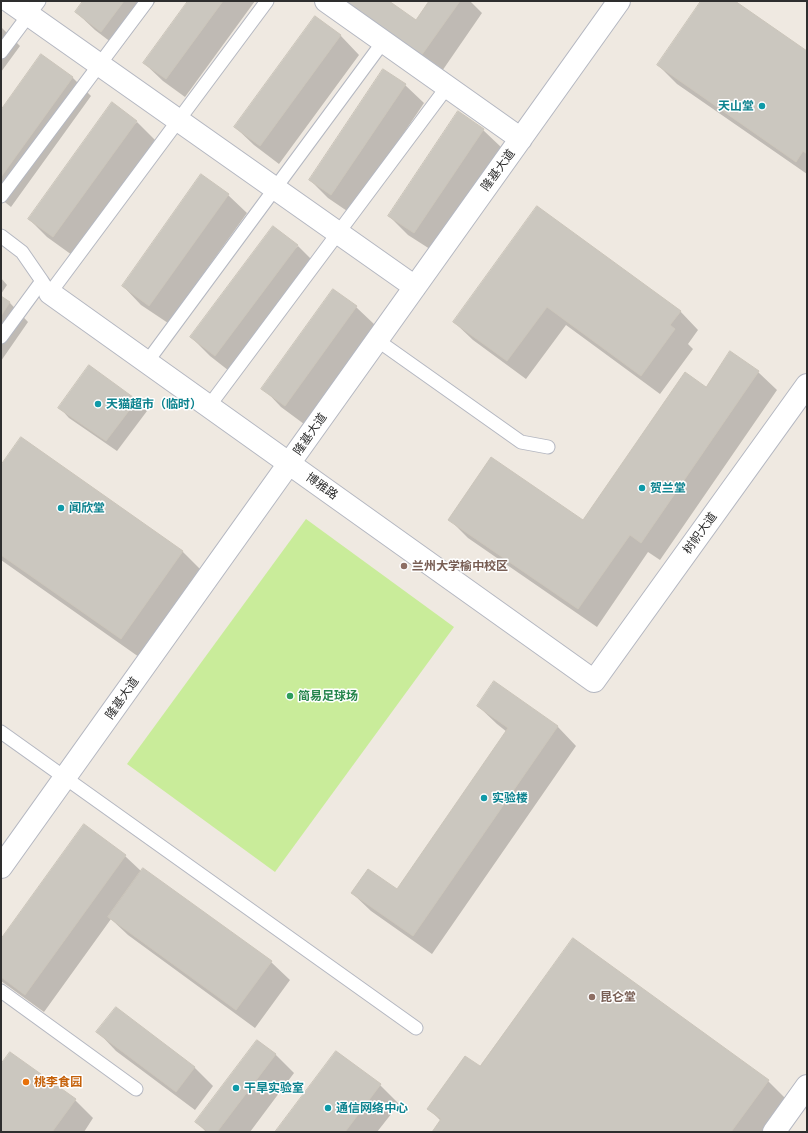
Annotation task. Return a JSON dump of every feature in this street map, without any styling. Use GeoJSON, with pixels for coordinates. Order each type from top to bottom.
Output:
{"type":"FeatureCollection","features":[{"type":"Feature","properties":{"kind":"street"},"geometry":{"type":"LineString","coordinates":[[9,1],[34,8],[99,65],[415,287]]}},
{"type":"Feature","properties":{"kind":"street"},"geometry":{"type":"LineString","coordinates":[[326,1],[521,139]]}},
{"type":"Feature","properties":{"kind":"street","name":"隆基大道"},"geometry":{"type":"LineString","coordinates":[[1,868],[619,1]]}},
{"type":"Feature","properties":{"kind":"street","name":"博雅路"},"geometry":{"type":"LineString","coordinates":[[46,287],[147,362],[594,681]]}},
{"type":"Feature","properties":{"kind":"street","name":"树帜大道"},"geometry":{"type":"LineString","coordinates":[[594,681],[807,385]]}},
{"type":"Feature","properties":{"kind":"street"},"geometry":{"type":"LineString","coordinates":[[774,1132],[807,1086]]}},
{"type":"Feature","properties":{"kind":"lane"},"geometry":{"type":"LineString","coordinates":[[1,196],[147,1]]}},
{"type":"Feature","properties":{"kind":"lane"},"geometry":{"type":"LineString","coordinates":[[1,338],[46,287],[178,120],[267,1]]}},
{"type":"Feature","properties":{"kind":"lane"},"geometry":{"type":"LineString","coordinates":[[1,52],[34,8]]}},
{"type":"Feature","properties":{"kind":"lane"},"geometry":{"type":"LineString","coordinates":[[147,362],[383,42]]}},
{"type":"Feature","properties":{"kind":"lane"},"geometry":{"type":"LineString","coordinates":[[209,406],[447,87]]}},
{"type":"Feature","properties":{"kind":"lane"},"geometry":{"type":"LineString","coordinates":[[1,236],[22,252],[46,287]]}},
{"type":"Feature","properties":{"kind":"lane"},"geometry":{"type":"LineString","coordinates":[[377,340],[521,442],[548,446]]}},
{"type":"Feature","properties":{"kind":"lane"},"geometry":{"type":"LineString","coordinates":[[1,732],[416,1028]]}},
{"type":"Feature","properties":{"kind":"lane"},"geometry":{"type":"LineString","coordinates":[[1,991],[136,1089]]}},
{"type":"Feature","properties":{"kind":"green space","name":"简易足球场"},"geometry":{"type":"Polygon","coordinates":[[[306,519],[454,627],[275,872],[127,764],[306,519]]]}},
{"type":"Feature","properties":{"kind":"building"},"geometry":{"type":"Polygon","coordinates":[[[83,1],[124,1],[101,32],[75,12],[83,1]]]}},
{"type":"Feature","properties":{"kind":"building"},"geometry":{"type":"Polygon","coordinates":[[[188,1],[223,1],[166,79],[143,63],[188,1]]]}},
{"type":"Feature","properties":{"kind":"building"},"geometry":{"type":"Polygon","coordinates":[[[342,1],[389,1],[416,20],[429,1],[460,1],[421,56],[342,1]]]}},
{"type":"Feature","properties":{"kind":"building","name":"天山堂"},"geometry":{"type":"Polygon","coordinates":[[[701,1],[735,1],[807,51],[807,154],[803,151],[796,162],[657,65],[701,1]]]}},
{"type":"Feature","properties":{"kind":"building"},"geometry":{"type":"Polygon","coordinates":[[[315,16],[341,35],[260,146],[234,127],[315,16]]]}},
{"type":"Feature","properties":{"kind":"building"},"geometry":{"type":"Polygon","coordinates":[[[41,54],[73,77],[1,177],[1,110],[41,54]]]}},
{"type":"Feature","properties":{"kind":"building"},"geometry":{"type":"Polygon","coordinates":[[[383,69],[406,84],[331,195],[309,180],[383,69]]]}},
{"type":"Feature","properties":{"kind":"building"},"geometry":{"type":"Polygon","coordinates":[[[112,102],[137,121],[53,237],[28,219],[112,102]]]}},
{"type":"Feature","properties":{"kind":"building"},"geometry":{"type":"Polygon","coordinates":[[[458,111],[484,129],[414,233],[388,216],[458,111]]]}},
{"type":"Feature","properties":{"kind":"building"},"geometry":{"type":"Polygon","coordinates":[[[201,174],[229,194],[149,306],[122,286],[201,174]]]}},
{"type":"Feature","properties":{"kind":"building"},"geometry":{"type":"Polygon","coordinates":[[[537,206],[681,311],[670,325],[675,329],[641,376],[547,307],[507,361],[453,322],[537,206]]]}},
{"type":"Feature","properties":{"kind":"building"},"geometry":{"type":"Polygon","coordinates":[[[273,226],[298,245],[215,356],[190,337],[273,226]]]}},
{"type":"Feature","properties":{"kind":"building"},"geometry":{"type":"Polygon","coordinates":[[[333,289],[357,306],[285,406],[261,389],[333,289]]]}},
{"type":"Feature","properties":{"kind":"building"},"geometry":{"type":"Polygon","coordinates":[[[1,296],[10,302],[1,316],[1,296]]]}},
{"type":"Feature","properties":{"kind":"building","name":"贺兰堂"},"geometry":{"type":"Polygon","coordinates":[[[730,351],[759,371],[641,543],[630,535],[578,609],[448,520],[491,457],[583,520],[685,372],[706,387],[730,351]]]}},
{"type":"Feature","properties":{"kind":"building","name":"天猫超市（临时）"},"geometry":{"type":"Polygon","coordinates":[[[89,365],[137,400],[106,441],[58,408],[89,365]]]}},
{"type":"Feature","properties":{"kind":"building","name":"闻欣堂"},"geometry":{"type":"Polygon","coordinates":[[[21,437],[183,551],[121,639],[1,555],[1,465],[21,437]]]}},
{"type":"Feature","properties":{"kind":"building","name":"实验楼"},"geometry":{"type":"Polygon","coordinates":[[[494,681],[558,726],[413,936],[351,893],[368,869],[397,889],[508,728],[477,706],[494,681]]]}},
{"type":"Feature","properties":{"kind":"building"},"geometry":{"type":"Polygon","coordinates":[[[84,824],[126,855],[25,995],[1,977],[1,939],[84,824]]]}},
{"type":"Feature","properties":{"kind":"building"},"geometry":{"type":"Polygon","coordinates":[[[143,868],[272,961],[236,1010],[108,917],[143,868]]]}},
{"type":"Feature","properties":{"kind":"building","name":"昆仑堂"},"geometry":{"type":"Polygon","coordinates":[[[573,938],[769,1080],[731,1132],[432,1132],[441,1119],[427,1109],[465,1056],[480,1066],[573,938]]]}},
{"type":"Feature","properties":{"kind":"building"},"geometry":{"type":"Polygon","coordinates":[[[116,1007],[195,1067],[176,1092],[96,1032],[116,1007]]]}},
{"type":"Feature","properties":{"kind":"building","name":"干旱实验室"},"geometry":{"type":"Polygon","coordinates":[[[257,1040],[276,1054],[217,1132],[208,1132],[195,1122],[257,1040]]]}},
{"type":"Feature","properties":{"kind":"building","name":"通信网络中心"},"geometry":{"type":"Polygon","coordinates":[[[336,1051],[381,1084],[345,1132],[275,1132],[336,1051]]]}},
{"type":"Feature","properties":{"kind":"building","name":"桃李食园"},"geometry":{"type":"Polygon","coordinates":[[[10,1052],[76,1099],[52,1132],[1,1132],[1,1064],[10,1052]]]}},
{"type":"Feature","properties":{"kind":"place","name":"天山堂"},"geometry":{"type":"Point","coordinates":[762,106]}},
{"type":"Feature","properties":{"kind":"place","name":"天猫超市（临时）"},"geometry":{"type":"Point","coordinates":[98,404]}},
{"type":"Feature","properties":{"kind":"place","name":"贺兰堂"},"geometry":{"type":"Point","coordinates":[642,488]}},
{"type":"Feature","properties":{"kind":"place","name":"闻欣堂"},"geometry":{"type":"Point","coordinates":[61,508]}},
{"type":"Feature","properties":{"kind":"place","name":"兰州大学榆中校区"},"geometry":{"type":"Point","coordinates":[404,566]}},
{"type":"Feature","properties":{"kind":"place","name":"简易足球场"},"geometry":{"type":"Point","coordinates":[290,696]}},
{"type":"Feature","properties":{"kind":"place","name":"实验楼"},"geometry":{"type":"Point","coordinates":[484,798]}},
{"type":"Feature","properties":{"kind":"place","name":"昆仑堂"},"geometry":{"type":"Point","coordinates":[592,997]}},
{"type":"Feature","properties":{"kind":"place","name":"桃李食园"},"geometry":{"type":"Point","coordinates":[26,1082]}},
{"type":"Feature","properties":{"kind":"place","name":"干旱实验室"},"geometry":{"type":"Point","coordinates":[236,1088]}},
{"type":"Feature","properties":{"kind":"place","name":"通信网络中心"},"geometry":{"type":"Point","coordinates":[328,1108]}}]}
